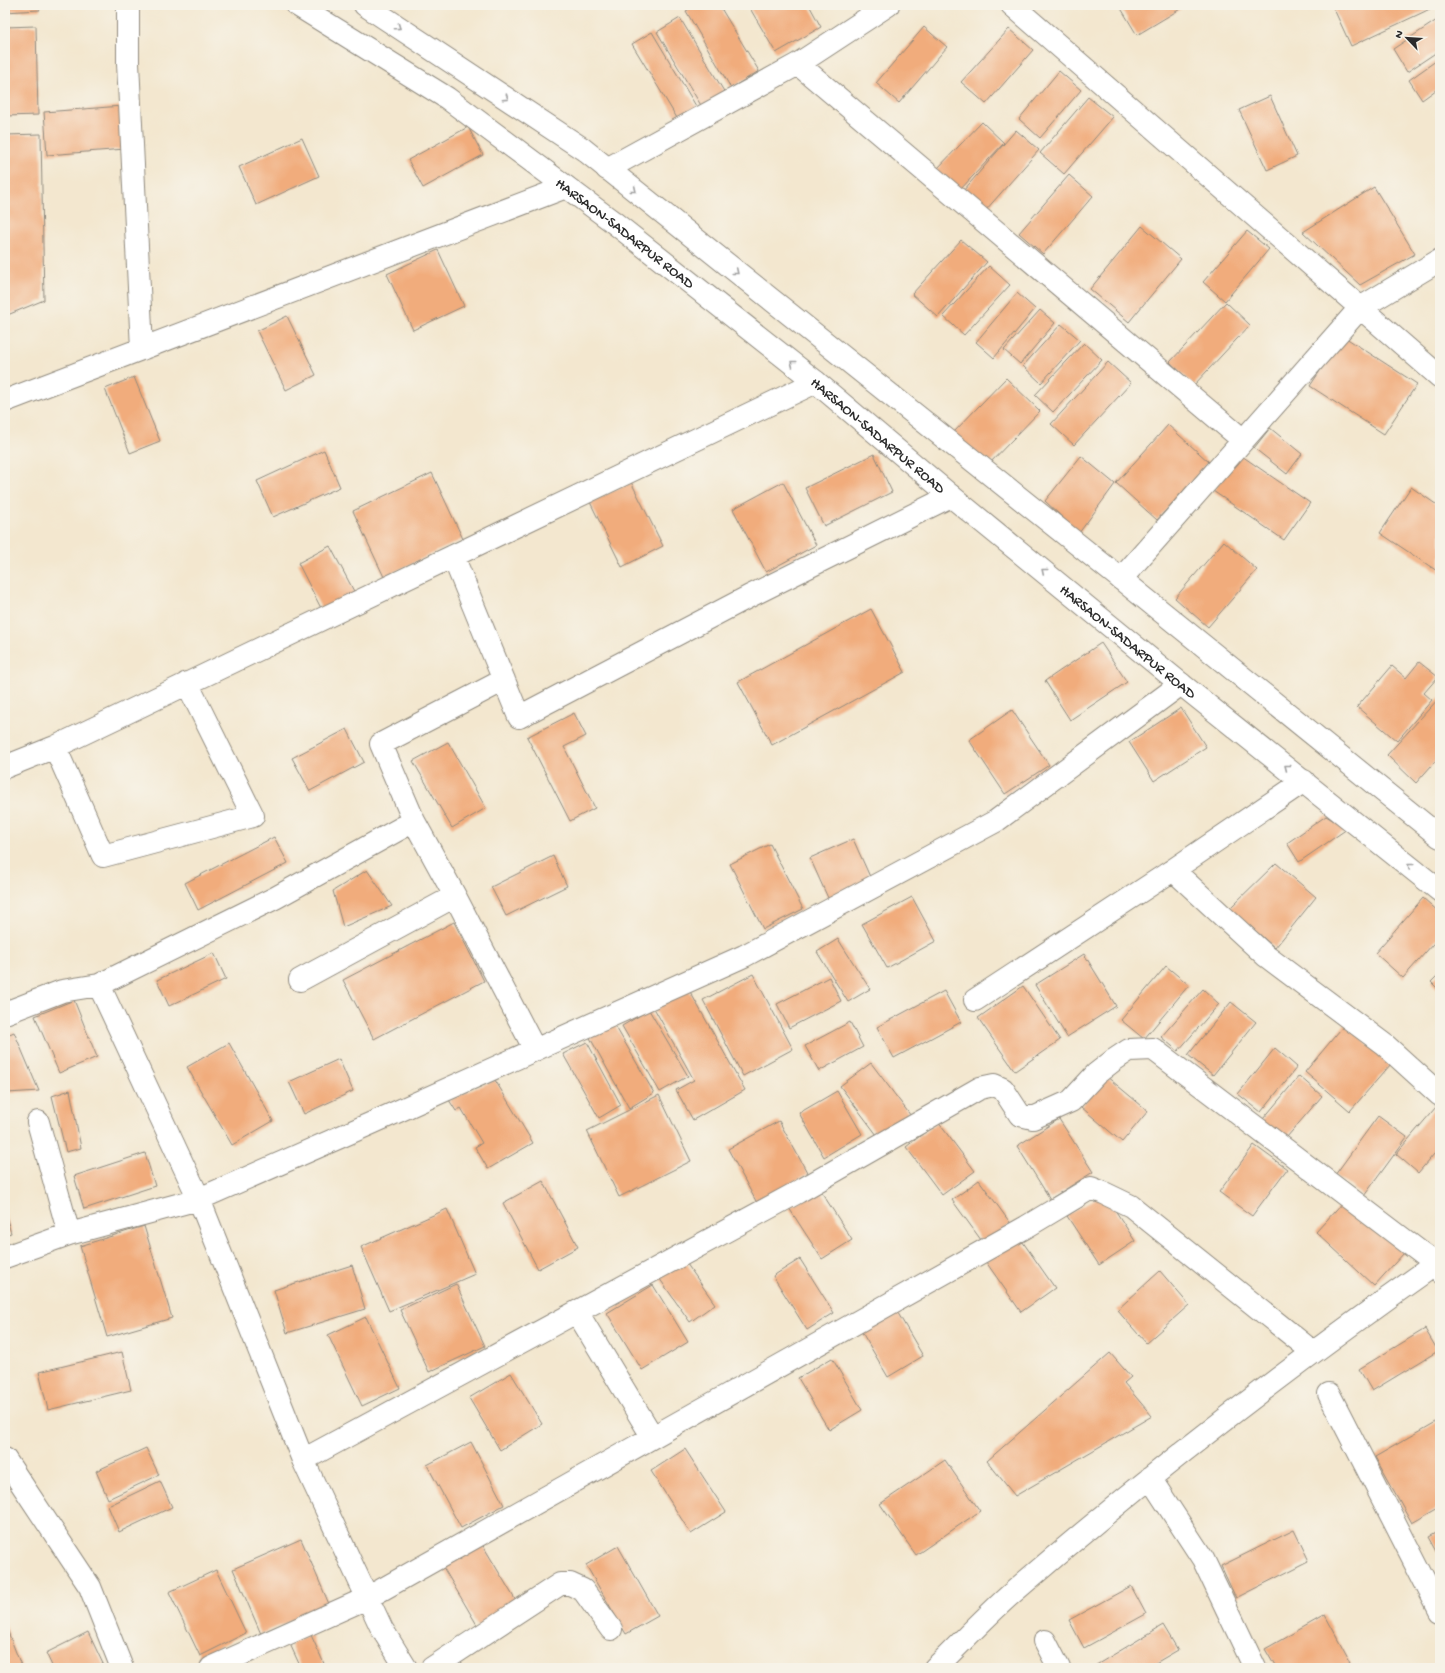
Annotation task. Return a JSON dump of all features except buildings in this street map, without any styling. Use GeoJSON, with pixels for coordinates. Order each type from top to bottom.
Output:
{"type":"FeatureCollection","features":[{"type":"Feature","properties":{"kind":"street"},"geometry":{"type":"LineString","coordinates":[[128,5],[128,63],[142,349]]}},
{"type":"Feature","properties":{"kind":"street"},"geometry":{"type":"LineString","coordinates":[[365,5],[583,149],[1121,579],[1440,837]]}},
{"type":"Feature","properties":{"kind":"street"},"geometry":{"type":"LineString","coordinates":[[607,169],[798,64],[888,5]]}},
{"type":"Feature","properties":{"kind":"street"},"geometry":{"type":"LineString","coordinates":[[1012,5],[1440,376]]}},
{"type":"Feature","properties":{"kind":"street","name":"HARSAON-SADARPUR ROAD"},"geometry":{"type":"LineString","coordinates":[[307,8],[447,98],[612,221],[816,382],[951,496],[1181,684],[1440,891]]}},
{"type":"Feature","properties":{"kind":"street"},"geometry":{"type":"LineString","coordinates":[[798,64],[1243,440]]}},
{"type":"Feature","properties":{"kind":"street"},"geometry":{"type":"LineString","coordinates":[[5,401],[566,187]]}},
{"type":"Feature","properties":{"kind":"street"},"geometry":{"type":"LineString","coordinates":[[1121,579],[1360,308],[1440,260]]}},
{"type":"Feature","properties":{"kind":"street"},"geometry":{"type":"LineString","coordinates":[[5,767],[55,747],[816,382]]}},
{"type":"Feature","properties":{"kind":"street"},"geometry":{"type":"LineString","coordinates":[[453,556],[519,717],[750,596],[951,496]]}},
{"type":"Feature","properties":{"kind":"street"},"geometry":{"type":"LineString","coordinates":[[504,680],[380,744],[414,821],[455,896],[535,1050]]}},
{"type":"Feature","properties":{"kind":"street"},"geometry":{"type":"LineString","coordinates":[[55,747],[102,856],[253,816],[187,683]]}},
{"type":"Feature","properties":{"kind":"street"},"geometry":{"type":"LineString","coordinates":[[5,1257],[69,1234],[199,1199],[744,956],[996,821],[1181,684]]}},
{"type":"Feature","properties":{"kind":"street"},"geometry":{"type":"LineString","coordinates":[[975,1000],[1173,870],[1304,781]]}},
{"type":"Feature","properties":{"kind":"street"},"geometry":{"type":"LineString","coordinates":[[5,1013],[62,991],[99,985],[275,898],[414,821]]}},
{"type":"Feature","properties":{"kind":"street"},"geometry":{"type":"LineString","coordinates":[[1173,870],[1266,956],[1384,1045],[1440,1095]]}},
{"type":"Feature","properties":{"kind":"street"},"geometry":{"type":"LineString","coordinates":[[300,980],[455,896]]}},
{"type":"Feature","properties":{"kind":"street"},"geometry":{"type":"LineString","coordinates":[[99,985],[199,1199],[303,1460],[382,1629],[406,1668]]}},
{"type":"Feature","properties":{"kind":"street"},"geometry":{"type":"LineString","coordinates":[[303,1460],[798,1192],[980,1088],[994,1085],[1002,1089],[1020,1114],[1033,1118],[1071,1101],[1096,1074],[1129,1050],[1153,1049],[1439,1265],[1313,1352],[1150,1478],[1009,1596],[935,1668]]}},
{"type":"Feature","properties":{"kind":"street"},"geometry":{"type":"LineString","coordinates":[[38,1122],[69,1234]]}},
{"type":"Feature","properties":{"kind":"street"},"geometry":{"type":"LineString","coordinates":[[212,1668],[367,1598],[652,1436],[1019,1231],[1091,1188],[1131,1206],[1313,1352]]}},
{"type":"Feature","properties":{"kind":"street"},"geometry":{"type":"LineString","coordinates":[[577,1312],[652,1436]]}},
{"type":"Feature","properties":{"kind":"street"},"geometry":{"type":"LineString","coordinates":[[1329,1394],[1440,1611]]}},
{"type":"Feature","properties":{"kind":"street"},"geometry":{"type":"LineString","coordinates":[[5,1459],[90,1587],[122,1668]]}},
{"type":"Feature","properties":{"kind":"street"},"geometry":{"type":"LineString","coordinates":[[1150,1478],[1203,1559],[1255,1668]]}},
{"type":"Feature","properties":{"kind":"street"},"geometry":{"type":"LineString","coordinates":[[432,1668],[560,1584],[570,1584],[583,1590],[611,1629]]}},
{"type":"Feature","properties":{"kind":"street"},"geometry":{"type":"LineString","coordinates":[[1045,1641],[1059,1668]]}}]}
